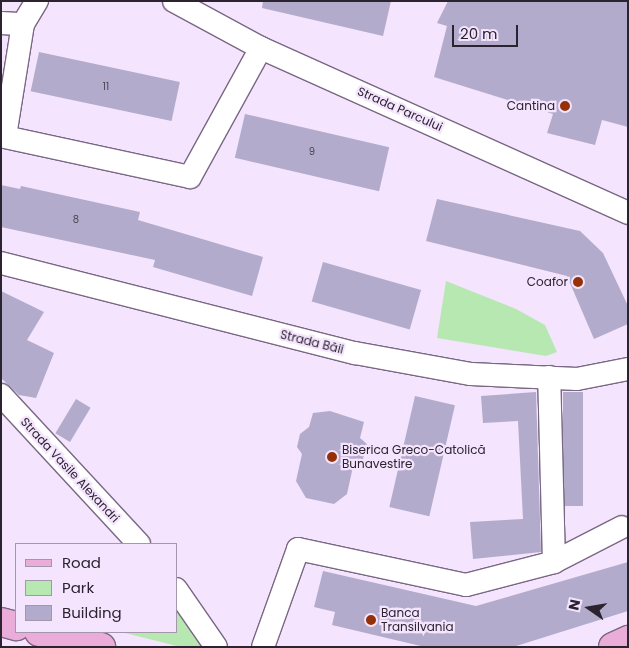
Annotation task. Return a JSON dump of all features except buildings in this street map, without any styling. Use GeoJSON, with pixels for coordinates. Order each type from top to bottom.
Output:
{"type":"FeatureCollection","features":[{"type":"Feature","properties":{"kind":"main road"},"geometry":{"type":"LineString","coordinates":[[1,622],[15,626]]}},
{"type":"Feature","properties":{"kind":"main road"},"geometry":{"type":"LineString","coordinates":[[43,633],[101,647]]}},
{"type":"Feature","properties":{"kind":"main road"},"geometry":{"type":"LineString","coordinates":[[613,647],[628,640]]}},
{"type":"Feature","properties":{"kind":"street"},"geometry":{"type":"LineString","coordinates":[[38,1],[12,24],[5,137],[190,177],[261,48]]}},
{"type":"Feature","properties":{"kind":"street","name":"Strada Parcului"},"geometry":{"type":"LineString","coordinates":[[174,1],[261,48],[628,213]]}},
{"type":"Feature","properties":{"kind":"street","name":"Strada Băii"},"geometry":{"type":"LineString","coordinates":[[1,263],[355,353],[471,374],[577,378],[628,369]]}},
{"type":"Feature","properties":{"kind":"street"},"geometry":{"type":"LineString","coordinates":[[549,377],[554,562]]}},
{"type":"Feature","properties":{"kind":"street","name":"Strada Vasile Alexandri"},"geometry":{"type":"LineString","coordinates":[[1,395],[138,543]]}},
{"type":"Feature","properties":{"kind":"street"},"geometry":{"type":"LineString","coordinates":[[263,647],[298,549],[466,585],[554,562],[622,528]]}},
{"type":"Feature","properties":{"kind":"street"},"geometry":{"type":"LineString","coordinates":[[178,592],[216,647]]}},
{"type":"Feature","properties":{"kind":"green space"},"geometry":{"type":"Polygon","coordinates":[[[446,281],[516,309],[545,325],[557,352],[546,356],[437,338],[446,281]]]}},
{"type":"Feature","properties":{"kind":"green space"},"geometry":{"type":"Polygon","coordinates":[[[178,606],[203,647],[181,647],[125,633],[178,633],[178,606]]]}},
{"type":"Feature","properties":{"kind":"place","name":"Cantina"},"geometry":{"type":"Point","coordinates":[565,106]}},
{"type":"Feature","properties":{"kind":"place","name":"Coafor"},"geometry":{"type":"Point","coordinates":[578,282]}},
{"type":"Feature","properties":{"kind":"place","name":"Biserica Greco-Catolică Bunavestire"},"geometry":{"type":"Point","coordinates":[332,457]}},
{"type":"Feature","properties":{"kind":"place","name":"Banca Transilvania"},"geometry":{"type":"Point","coordinates":[371,620]}}]}
